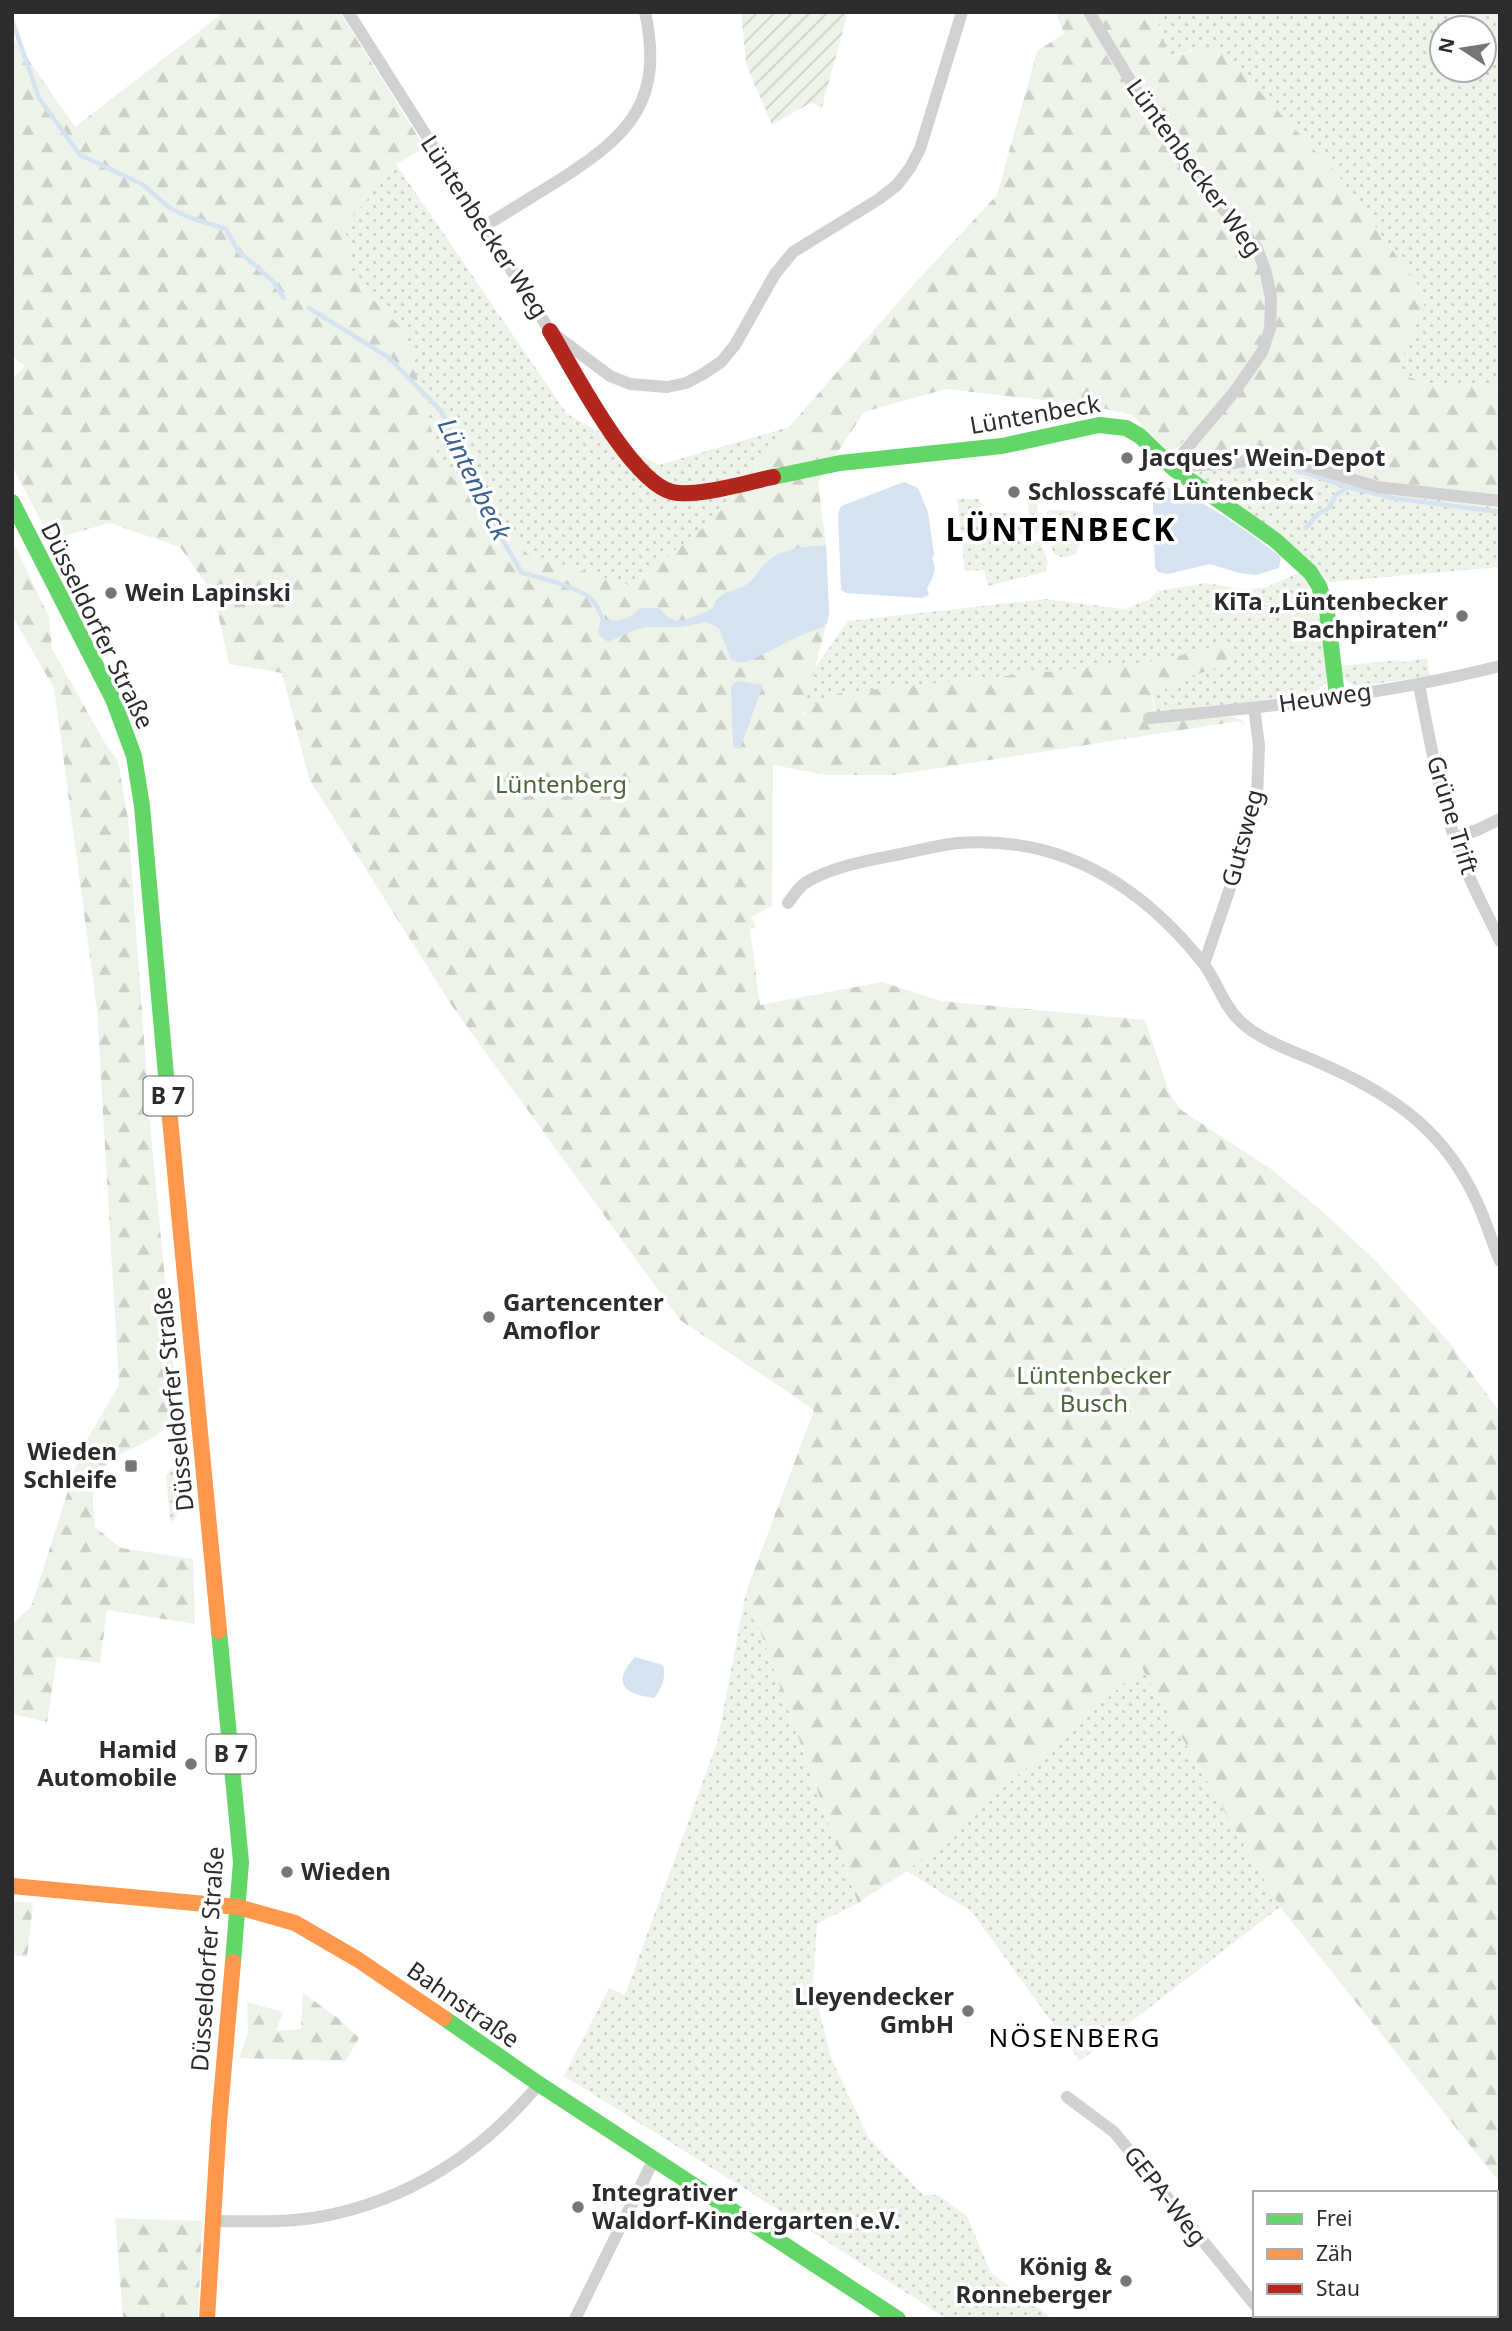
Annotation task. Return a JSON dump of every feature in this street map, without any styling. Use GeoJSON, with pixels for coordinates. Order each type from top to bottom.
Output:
{"type":"FeatureCollection","features":[{"type":"Feature","properties":{"kind":"main road","name":"Lüntenbeck"},"geometry":{"type":"LineString","coordinates":[[550,331],[624,450],[647,478],[671,492],[700,492],[840,463],[1002,446],[1099,425],[1113,424],[1137,434],[1171,467],[1284,549],[1311,573],[1319,585],[1325,604],[1337,696]]}},
{"type":"Feature","properties":{"kind":"main road","name":"Düsseldorfer Straße"},"geometry":{"type":"LineString","coordinates":[[12,502],[113,699],[134,757],[142,806],[241,1862],[229,1981],[207,2319]]}},
{"type":"Feature","properties":{"kind":"main road","name":"Bahnstraße"},"geometry":{"type":"LineString","coordinates":[[12,1886],[238,1907],[295,1923],[357,1959],[539,2084],[898,2319]]}},
{"type":"Feature","properties":{"kind":"street","name":"Lüntenbecker Weg"},"geometry":{"type":"LineString","coordinates":[[348,12],[550,331],[610,376],[630,384],[667,387],[686,383],[721,362],[735,345],[775,274],[793,253],[879,200],[897,185],[920,149],[962,12]]}},
{"type":"Feature","properties":{"kind":"street"},"geometry":{"type":"LineString","coordinates":[[483,228],[598,155],[615,141],[629,124],[643,97],[651,68],[650,38],[645,12]]}},
{"type":"Feature","properties":{"kind":"street","name":"Lüntenbecker Weg"},"geometry":{"type":"LineString","coordinates":[[1088,12],[1185,164],[1257,248],[1268,286],[1270,329],[1262,352],[1235,391],[1171,467]]}},
{"type":"Feature","properties":{"kind":"street"},"geometry":{"type":"LineString","coordinates":[[1171,467],[1233,463],[1268,457],[1295,462],[1378,487],[1500,501]]}},
{"type":"Feature","properties":{"kind":"street","name":"Heuweg"},"geometry":{"type":"LineString","coordinates":[[1149,718],[1254,708],[1419,685],[1500,666]]}},
{"type":"Feature","properties":{"kind":"street","name":"Grüne Trift"},"geometry":{"type":"LineString","coordinates":[[1419,685],[1440,788],[1454,838],[1463,864],[1500,941]]}},
{"type":"Feature","properties":{"kind":"street","name":"Gutsweg"},"geometry":{"type":"LineString","coordinates":[[1204,964],[1257,797],[1259,745],[1254,708]]}},
{"type":"Feature","properties":{"kind":"street"},"geometry":{"type":"LineString","coordinates":[[1454,838],[1477,831],[1500,819]]}},
{"type":"Feature","properties":{"kind":"street"},"geometry":{"type":"LineString","coordinates":[[788,903],[804,884],[853,864],[956,843],[1023,845],[1063,856],[1118,881],[1148,904],[1204,964],[1240,1021],[1259,1035],[1370,1086],[1401,1106],[1430,1132],[1464,1178],[1477,1202],[1500,1261]]}},
{"type":"Feature","properties":{"kind":"street"},"geometry":{"type":"LineString","coordinates":[[212,2221],[317,2218],[350,2211],[396,2194],[436,2174],[478,2147],[518,2109],[539,2084]]}},
{"type":"Feature","properties":{"kind":"street","name":"GEPA-Weg"},"geometry":{"type":"LineString","coordinates":[[1067,2097],[1114,2133],[1253,2303]]}},
{"type":"Feature","properties":{"kind":"street"},"geometry":{"type":"LineString","coordinates":[[575,2319],[654,2159]]}},
{"type":"Feature","properties":{"kind":"green space"},"geometry":{"type":"Polygon","coordinates":[[[224,12],[340,12],[425,148],[396,164],[345,226],[352,278],[405,332],[441,466],[528,554],[631,586],[713,520],[789,427],[915,283],[997,195],[1037,51],[1064,34],[1056,12],[1155,12],[1169,57],[1216,45],[1337,174],[1427,298],[1396,373],[1427,383],[1500,388],[1500,496],[1381,481],[1272,452],[1233,456],[1229,460],[1194,460],[1191,456],[1189,436],[1171,454],[1132,415],[1093,406],[946,389],[864,412],[818,482],[826,545],[829,614],[802,717],[815,703],[840,693],[1163,660],[1222,644],[1230,655],[1224,666],[1184,678],[1152,697],[1155,724],[1224,716],[1243,721],[1244,725],[1239,721],[894,775],[826,775],[773,765],[772,906],[751,917],[756,927],[750,929],[760,1005],[882,982],[941,1001],[1145,1020],[1169,1092],[1181,1110],[1271,1169],[1377,1262],[1448,1341],[1500,1412],[1500,2183],[1280,1907],[1142,1668],[907,1871],[858,1903],[746,1592],[814,1410],[680,1320],[452,1006],[309,779],[282,673],[229,664],[214,595],[180,547],[109,523],[51,540],[12,466],[12,378],[25,366],[12,356],[12,36],[75,127],[224,12]]]}},
{"type":"Feature","properties":{"kind":"green space"},"geometry":{"type":"Polygon","coordinates":[[[741,12],[848,12],[822,107],[810,103],[772,125],[746,64],[741,12]]]}},
{"type":"Feature","properties":{"kind":"green space"},"geometry":{"type":"Polygon","coordinates":[[[1155,12],[1500,12],[1500,388],[1427,383],[1396,373],[1427,298],[1337,174],[1192,50],[1169,57],[1155,12]]]}},
{"type":"Feature","properties":{"kind":"green space"},"geometry":{"type":"Polygon","coordinates":[[[396,164],[567,414],[659,465],[789,427],[713,520],[631,586],[528,554],[441,466],[405,333],[352,278],[345,226],[396,164]]]}},
{"type":"Feature","properties":{"kind":"green space"},"geometry":{"type":"Polygon","coordinates":[[[1266,464],[1289,465],[1391,493],[1500,508],[1500,567],[1330,582],[1308,560],[1196,476],[1201,471],[1266,464]]]}},
{"type":"Feature","properties":{"kind":"green space"},"geometry":{"type":"Polygon","coordinates":[[[1028,498],[1035,498],[1037,501],[1040,532],[1014,533],[991,522],[989,513],[1017,513],[1018,523],[1029,523],[1028,498]]]}},
{"type":"Feature","properties":{"kind":"green space"},"geometry":{"type":"Polygon","coordinates":[[[957,499],[979,499],[987,526],[999,534],[1019,540],[1040,541],[1048,563],[1045,572],[988,586],[984,570],[965,571],[957,499]]]}},
{"type":"Feature","properties":{"kind":"green space"},"geometry":{"type":"Polygon","coordinates":[[[1049,510],[1078,511],[1080,543],[1076,554],[1064,558],[1054,554],[1048,539],[1049,510]]]}},
{"type":"Feature","properties":{"kind":"green space"},"geometry":{"type":"Polygon","coordinates":[[[12,540],[49,617],[52,649],[118,761],[128,819],[151,1135],[175,1403],[173,1414],[165,1428],[104,1467],[96,1481],[93,1500],[95,1527],[121,1548],[193,1559],[195,1624],[107,1610],[100,1663],[57,1657],[47,1722],[12,1714],[12,1624],[31,1607],[81,1450],[119,1385],[97,1010],[54,688],[12,616],[12,540]]]}},
{"type":"Feature","properties":{"kind":"green space"},"geometry":{"type":"Polygon","coordinates":[[[1300,572],[1317,610],[1324,640],[1326,683],[1315,692],[1156,717],[1150,680],[839,693],[815,704],[801,716],[803,685],[848,621],[1046,599],[1124,609],[1148,600],[1158,591],[1206,583],[1240,589],[1265,588],[1300,572]]]}},
{"type":"Feature","properties":{"kind":"green space"},"geometry":{"type":"Polygon","coordinates":[[[1427,658],[1430,676],[1360,686],[1353,686],[1342,677],[1340,666],[1398,660],[1402,662],[1427,658]]]}},
{"type":"Feature","properties":{"kind":"green space"},"geometry":{"type":"Polygon","coordinates":[[[174,1465],[181,1465],[182,1502],[172,1522],[166,1475],[174,1465]]]}},
{"type":"Feature","properties":{"kind":"green space"},"geometry":{"type":"Polygon","coordinates":[[[746,1592],[858,1903],[817,1924],[813,1986],[831,2058],[869,2138],[923,2195],[938,2195],[967,2216],[991,2273],[1053,2319],[947,2319],[564,2076],[609,1988],[625,1995],[717,1743],[746,1592]]]}},
{"type":"Feature","properties":{"kind":"green space"},"geometry":{"type":"Polygon","coordinates":[[[1142,1668],[1280,1907],[1080,2061],[972,1912],[907,1871],[1142,1668]]]}},
{"type":"Feature","properties":{"kind":"green space"},"geometry":{"type":"Polygon","coordinates":[[[12,1901],[33,1903],[27,1957],[12,1955],[12,1901]]]}},
{"type":"Feature","properties":{"kind":"green space"},"geometry":{"type":"Polygon","coordinates":[[[303,1993],[339,2019],[359,2038],[346,2061],[239,2058],[248,2033],[247,2002],[283,2012],[276,2031],[301,2029],[303,1993]]]}},
{"type":"Feature","properties":{"kind":"green space"},"geometry":{"type":"Polygon","coordinates":[[[1500,2183],[1498,2294],[1498,2191],[1500,2183]]]}},
{"type":"Feature","properties":{"kind":"green space"},"geometry":{"type":"Polygon","coordinates":[[[115,2218],[202,2221],[198,2319],[123,2319],[115,2218]]]}},
{"type":"Feature","properties":{"kind":"water"},"geometry":{"type":"Polygon","coordinates":[[[904,482],[918,488],[928,512],[935,567],[927,589],[929,595],[922,598],[846,593],[841,590],[838,514],[841,506],[904,482]]]}},
{"type":"Feature","properties":{"kind":"water"},"geometry":{"type":"Polygon","coordinates":[[[1166,487],[1212,509],[1254,537],[1281,557],[1279,568],[1256,575],[1210,564],[1168,574],[1158,572],[1155,567],[1153,504],[1159,489],[1166,487]]]}},
{"type":"Feature","properties":{"kind":"water"},"geometry":{"type":"Polygon","coordinates":[[[826,545],[829,614],[827,623],[752,660],[741,663],[731,660],[719,628],[706,622],[682,627],[647,627],[608,642],[598,632],[601,619],[622,620],[640,608],[658,608],[676,620],[692,617],[713,608],[724,594],[746,585],[764,565],[782,552],[826,545]]]}},
{"type":"Feature","properties":{"kind":"water"},"geometry":{"type":"Polygon","coordinates":[[[739,681],[763,685],[740,749],[733,746],[731,688],[733,683],[739,681]]]}},
{"type":"Feature","properties":{"kind":"water"},"geometry":{"type":"Polygon","coordinates":[[[635,1657],[663,1665],[663,1683],[654,1698],[635,1694],[624,1686],[624,1674],[635,1657]]]}},
{"type":"Feature","properties":{"kind":"waterway","name":"Lüntenbeck"},"geometry":{"type":"LineString","coordinates":[[12,20],[39,98],[80,155],[142,184],[170,208],[188,217],[226,229],[238,251],[272,280],[284,298]]}},
{"type":"Feature","properties":{"kind":"waterway","name":"Lüntenbeck"},"geometry":{"type":"LineString","coordinates":[[309,308],[388,357],[441,411],[483,507],[522,573],[579,591],[595,603],[603,619]]}},
{"type":"Feature","properties":{"kind":"waterway"},"geometry":{"type":"LineString","coordinates":[[1296,470],[1348,487]]}},
{"type":"Feature","properties":{"kind":"waterway"},"geometry":{"type":"LineString","coordinates":[[1306,528],[1318,514],[1328,509],[1336,495],[1348,487],[1392,498],[1500,512]]}},
{"type":"Feature","properties":{"kind":"traffic: fast"},"geometry":{"type":"LineString","coordinates":[[773,477],[840,463],[1002,446],[1099,425],[1126,428],[1140,436],[1174,469],[1275,540],[1310,572],[1319,586],[1327,611],[1337,696]]}},
{"type":"Feature","properties":{"kind":"traffic: fast"},"geometry":{"type":"LineString","coordinates":[[12,502],[113,699],[134,756],[142,806],[168,1098]]}},
{"type":"Feature","properties":{"kind":"traffic: fast"},"geometry":{"type":"LineString","coordinates":[[219,1631],[241,1862],[233,1962]]}},
{"type":"Feature","properties":{"kind":"traffic: fast"},"geometry":{"type":"LineString","coordinates":[[444,2018],[539,2084],[898,2319]]}},
{"type":"Feature","properties":{"kind":"traffic: slow"},"geometry":{"type":"LineString","coordinates":[[168,1098],[219,1631]]}},
{"type":"Feature","properties":{"kind":"traffic: slow"},"geometry":{"type":"LineString","coordinates":[[12,1886],[238,1907],[295,1923],[357,1959],[444,2018]]}},
{"type":"Feature","properties":{"kind":"traffic: slow"},"geometry":{"type":"LineString","coordinates":[[207,2319],[219,2122],[233,1962]]}},
{"type":"Feature","properties":{"kind":"traffic: jam"},"geometry":{"type":"LineString","coordinates":[[550,331],[604,422],[638,468],[656,483],[672,492],[694,493],[773,477]]}},
{"type":"Feature","properties":{"kind":"place","name":"Jacques' Wein-Depot"},"geometry":{"type":"Point","coordinates":[1127,458]}},
{"type":"Feature","properties":{"kind":"place","name":"Schlosscafé Lüntenbeck"},"geometry":{"type":"Point","coordinates":[1014,492]}},
{"type":"Feature","properties":{"kind":"place","name":"Wein Lapinski"},"geometry":{"type":"Point","coordinates":[111,593]}},
{"type":"Feature","properties":{"kind":"place","name":"KiTa „Lüntenbecker Bachpiraten“"},"geometry":{"type":"Point","coordinates":[1462,616]}},
{"type":"Feature","properties":{"kind":"place","name":"Gartencenter Amoflor"},"geometry":{"type":"Point","coordinates":[489,1317]}},
{"type":"Feature","properties":{"kind":"place","name":"Wieden Schleife"},"geometry":{"type":"Point","coordinates":[131,1466]}},
{"type":"Feature","properties":{"kind":"place","name":"Hamid Automobile"},"geometry":{"type":"Point","coordinates":[191,1764]}},
{"type":"Feature","properties":{"kind":"place","name":"Wieden"},"geometry":{"type":"Point","coordinates":[287,1872]}},
{"type":"Feature","properties":{"kind":"place","name":"Lleyendecker GmbH"},"geometry":{"type":"Point","coordinates":[968,2011]}},
{"type":"Feature","properties":{"kind":"place","name":"Integrativer Waldorf-Kindergarten e.V."},"geometry":{"type":"Point","coordinates":[578,2207]}},
{"type":"Feature","properties":{"kind":"place","name":"König & Ronneberger"},"geometry":{"type":"Point","coordinates":[1126,2281]}},
{"type":"Feature","properties":{"kind":"district","name":"LÜNTENBECK"},"geometry":{"type":"Point","coordinates":[1061,530]}},
{"type":"Feature","properties":{"kind":"district","name":"NÖSENBERG"},"geometry":{"type":"Point","coordinates":[1075,2038]}},
{"type":"Feature","properties":{"kind":"park label","name":"Lüntenberg"},"geometry":{"type":"Point","coordinates":[561,785]}},
{"type":"Feature","properties":{"kind":"park label","name":"Lüntenbecker Busch"},"geometry":{"type":"Point","coordinates":[1094,1390]}}]}
